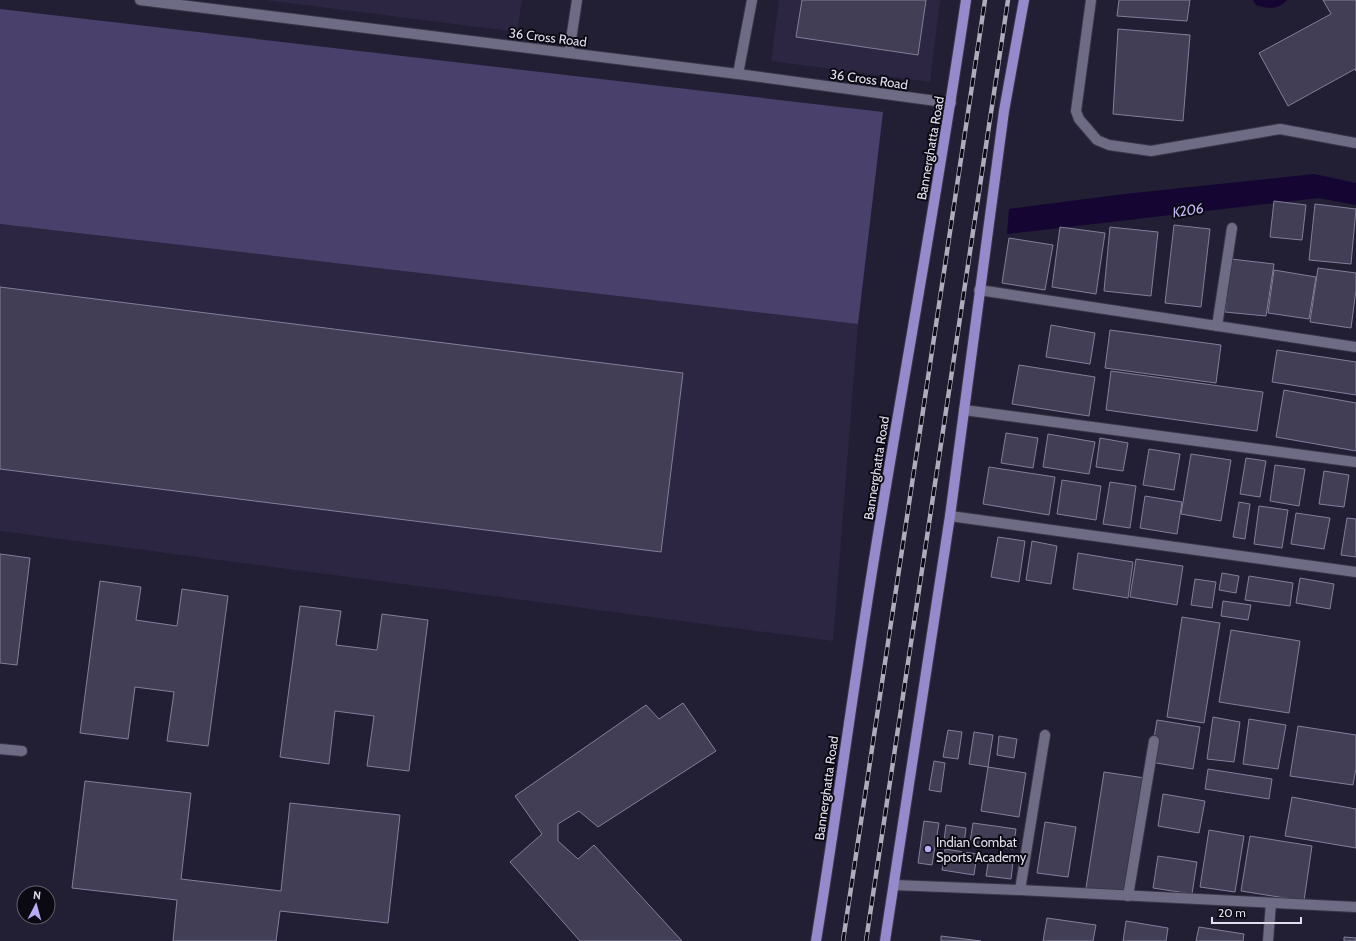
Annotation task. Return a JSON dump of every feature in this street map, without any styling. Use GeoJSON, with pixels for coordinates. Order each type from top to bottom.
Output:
{"type":"FeatureCollection","features":[{"type":"Feature","properties":{"kind":"main road","name":"Bannerghatta Road"},"geometry":{"type":"LineString","coordinates":[[816,941],[854,685],[911,333],[951,103],[966,0]]}},
{"type":"Feature","properties":{"kind":"main road"},"geometry":{"type":"LineString","coordinates":[[885,941],[950,516],[1004,111],[1024,0]]}},
{"type":"Feature","properties":{"kind":"street","name":"36 Cross Road"},"geometry":{"type":"LineString","coordinates":[[140,0],[738,74],[951,103]]}},
{"type":"Feature","properties":{"kind":"street"},"geometry":{"type":"LineString","coordinates":[[569,53],[577,0]]}},
{"type":"Feature","properties":{"kind":"street"},"geometry":{"type":"LineString","coordinates":[[738,74],[752,0]]}},
{"type":"Feature","properties":{"kind":"street"},"geometry":{"type":"LineString","coordinates":[[1091,0],[1076,111],[1079,119],[1097,140],[1109,145],[1156,151],[1280,129],[1356,143]]}},
{"type":"Feature","properties":{"kind":"street"},"geometry":{"type":"LineString","coordinates":[[1217,326],[1232,228]]}},
{"type":"Feature","properties":{"kind":"street"},"geometry":{"type":"LineString","coordinates":[[979,290],[1356,347]]}},
{"type":"Feature","properties":{"kind":"street"},"geometry":{"type":"LineString","coordinates":[[964,410],[1356,462]]}},
{"type":"Feature","properties":{"kind":"street"},"geometry":{"type":"LineString","coordinates":[[950,516],[1356,572]]}},
{"type":"Feature","properties":{"kind":"street"},"geometry":{"type":"LineString","coordinates":[[1020,890],[1045,735]]}},
{"type":"Feature","properties":{"kind":"street"},"geometry":{"type":"LineString","coordinates":[[1128,896],[1154,741]]}},
{"type":"Feature","properties":{"kind":"street"},"geometry":{"type":"LineString","coordinates":[[0,749],[22,751]]}},
{"type":"Feature","properties":{"kind":"street"},"geometry":{"type":"LineString","coordinates":[[894,885],[1356,907]]}},
{"type":"Feature","properties":{"kind":"street"},"geometry":{"type":"LineString","coordinates":[[1268,941],[1271,903]]}},
{"type":"Feature","properties":{"kind":"shaded area"},"geometry":{"type":"Polygon","coordinates":[[[265,0],[522,0],[517,32],[265,0]]]}},
{"type":"Feature","properties":{"kind":"shaded area"},"geometry":{"type":"Polygon","coordinates":[[[779,0],[940,0],[930,82],[771,61],[779,0]]]}},
{"type":"Feature","properties":{"kind":"shaded area"},"geometry":{"type":"Polygon","coordinates":[[[0,9],[883,112],[858,324],[0,224],[0,9]]]}},
{"type":"Feature","properties":{"kind":"shaded area"},"geometry":{"type":"Polygon","coordinates":[[[0,224],[858,324],[833,641],[0,531],[0,224]]]}},
{"type":"Feature","properties":{"kind":"water"},"geometry":{"type":"Polygon","coordinates":[[[1253,0],[1287,0],[1280,6],[1269,8],[1256,5],[1253,0]]]}},
{"type":"Feature","properties":{"kind":"water","name":"K206"},"geometry":{"type":"Polygon","coordinates":[[[1314,174],[1356,183],[1356,205],[1318,198],[1007,234],[1009,209],[1125,194],[1314,174]]]}},
{"type":"Feature","properties":{"kind":"building"},"geometry":{"type":"Polygon","coordinates":[[[802,0],[926,0],[918,55],[796,37],[802,0]]]}},
{"type":"Feature","properties":{"kind":"building"},"geometry":{"type":"Polygon","coordinates":[[[1119,0],[1190,0],[1187,21],[1117,16],[1119,0]]]}},
{"type":"Feature","properties":{"kind":"building"},"geometry":{"type":"Polygon","coordinates":[[[1323,0],[1356,0],[1356,71],[1355,69],[1288,106],[1259,53],[1331,14],[1323,0]]]}},
{"type":"Feature","properties":{"kind":"building"},"geometry":{"type":"Polygon","coordinates":[[[1118,29],[1190,35],[1183,121],[1113,114],[1118,29]]]}},
{"type":"Feature","properties":{"kind":"building"},"geometry":{"type":"Polygon","coordinates":[[[1274,201],[1306,205],[1302,240],[1270,237],[1274,201]]]}},
{"type":"Feature","properties":{"kind":"building"},"geometry":{"type":"Polygon","coordinates":[[[1315,204],[1356,209],[1351,264],[1309,260],[1315,204]]]}},
{"type":"Feature","properties":{"kind":"building"},"geometry":{"type":"Polygon","coordinates":[[[1174,225],[1210,229],[1201,307],[1165,303],[1174,225]]]}},
{"type":"Feature","properties":{"kind":"building"},"geometry":{"type":"Polygon","coordinates":[[[1060,227],[1105,233],[1096,294],[1052,287],[1060,227]]]}},
{"type":"Feature","properties":{"kind":"building"},"geometry":{"type":"Polygon","coordinates":[[[1110,227],[1158,232],[1151,296],[1104,291],[1110,227]]]}},
{"type":"Feature","properties":{"kind":"building"},"geometry":{"type":"Polygon","coordinates":[[[1009,238],[1053,245],[1045,290],[1002,283],[1009,238]]]}},
{"type":"Feature","properties":{"kind":"building"},"geometry":{"type":"Polygon","coordinates":[[[1231,259],[1274,264],[1266,316],[1225,312],[1231,259]]]}},
{"type":"Feature","properties":{"kind":"building"},"geometry":{"type":"Polygon","coordinates":[[[1318,268],[1356,273],[1356,290],[1351,328],[1310,322],[1318,268]]]}},
{"type":"Feature","properties":{"kind":"building"},"geometry":{"type":"Polygon","coordinates":[[[1274,270],[1316,277],[1309,319],[1268,313],[1274,270]]]}},
{"type":"Feature","properties":{"kind":"building"},"geometry":{"type":"Polygon","coordinates":[[[0,287],[683,373],[661,552],[0,469],[0,287]]]}},
{"type":"Feature","properties":{"kind":"building"},"geometry":{"type":"Polygon","coordinates":[[[1051,325],[1095,333],[1090,364],[1046,357],[1051,325]]]}},
{"type":"Feature","properties":{"kind":"building"},"geometry":{"type":"Polygon","coordinates":[[[1110,330],[1221,345],[1216,383],[1105,368],[1110,330]]]}},
{"type":"Feature","properties":{"kind":"building"},"geometry":{"type":"Polygon","coordinates":[[[1277,350],[1356,362],[1356,395],[1272,382],[1277,350]]]}},
{"type":"Feature","properties":{"kind":"building"},"geometry":{"type":"Polygon","coordinates":[[[1019,365],[1095,377],[1089,416],[1012,404],[1019,365]]]}},
{"type":"Feature","properties":{"kind":"building"},"geometry":{"type":"Polygon","coordinates":[[[1111,371],[1263,392],[1257,431],[1106,410],[1111,371]]]}},
{"type":"Feature","properties":{"kind":"building"},"geometry":{"type":"Polygon","coordinates":[[[1284,390],[1356,403],[1356,451],[1276,437],[1284,390]]]}},
{"type":"Feature","properties":{"kind":"building"},"geometry":{"type":"Polygon","coordinates":[[[1006,433],[1038,438],[1033,468],[1001,463],[1006,433]]]}},
{"type":"Feature","properties":{"kind":"building"},"geometry":{"type":"Polygon","coordinates":[[[1048,434],[1095,442],[1089,474],[1043,467],[1048,434]]]}},
{"type":"Feature","properties":{"kind":"building"},"geometry":{"type":"Polygon","coordinates":[[[1100,438],[1128,443],[1123,471],[1096,467],[1100,438]]]}},
{"type":"Feature","properties":{"kind":"building"},"geometry":{"type":"Polygon","coordinates":[[[1149,449],[1180,454],[1174,490],[1143,485],[1149,449]]]}},
{"type":"Feature","properties":{"kind":"building"},"geometry":{"type":"Polygon","coordinates":[[[1191,454],[1231,460],[1221,521],[1181,514],[1191,454]]]}},
{"type":"Feature","properties":{"kind":"building"},"geometry":{"type":"Polygon","coordinates":[[[1246,458],[1266,461],[1260,497],[1240,494],[1246,458]]]}},
{"type":"Feature","properties":{"kind":"building"},"geometry":{"type":"Polygon","coordinates":[[[1275,465],[1305,469],[1299,506],[1270,501],[1275,465]]]}},
{"type":"Feature","properties":{"kind":"building"},"geometry":{"type":"Polygon","coordinates":[[[989,467],[1055,477],[1049,515],[983,504],[989,467]]]}},
{"type":"Feature","properties":{"kind":"building"},"geometry":{"type":"Polygon","coordinates":[[[1324,471],[1349,475],[1344,507],[1319,504],[1324,471]]]}},
{"type":"Feature","properties":{"kind":"building"},"geometry":{"type":"Polygon","coordinates":[[[1062,480],[1101,486],[1096,520],[1057,514],[1062,480]]]}},
{"type":"Feature","properties":{"kind":"building"},"geometry":{"type":"Polygon","coordinates":[[[1110,482],[1136,486],[1130,528],[1103,524],[1110,482]]]}},
{"type":"Feature","properties":{"kind":"building"},"geometry":{"type":"Polygon","coordinates":[[[1145,496],[1182,502],[1177,534],[1140,528],[1145,496]]]}},
{"type":"Feature","properties":{"kind":"building"},"geometry":{"type":"Polygon","coordinates":[[[1239,502],[1250,504],[1245,539],[1233,537],[1239,502]]]}},
{"type":"Feature","properties":{"kind":"building"},"geometry":{"type":"Polygon","coordinates":[[[1259,506],[1288,510],[1282,548],[1254,544],[1259,506]]]}},
{"type":"Feature","properties":{"kind":"building"},"geometry":{"type":"Polygon","coordinates":[[[1296,513],[1330,518],[1324,549],[1291,544],[1296,513]]]}},
{"type":"Feature","properties":{"kind":"building"},"geometry":{"type":"Polygon","coordinates":[[[1347,518],[1356,519],[1356,557],[1341,555],[1347,518]]]}},
{"type":"Feature","properties":{"kind":"building"},"geometry":{"type":"Polygon","coordinates":[[[998,537],[1025,541],[1019,582],[991,577],[998,537]]]}},
{"type":"Feature","properties":{"kind":"building"},"geometry":{"type":"Polygon","coordinates":[[[1032,541],[1057,546],[1051,584],[1026,580],[1032,541]]]}},
{"type":"Feature","properties":{"kind":"building"},"geometry":{"type":"Polygon","coordinates":[[[1078,553],[1133,562],[1128,598],[1073,589],[1078,553]]]}},
{"type":"Feature","properties":{"kind":"building"},"geometry":{"type":"Polygon","coordinates":[[[0,554],[30,558],[17,665],[0,663],[0,554]]]}},
{"type":"Feature","properties":{"kind":"building"},"geometry":{"type":"Polygon","coordinates":[[[1136,559],[1183,566],[1177,605],[1130,597],[1136,559]]]}},
{"type":"Feature","properties":{"kind":"building"},"geometry":{"type":"Polygon","coordinates":[[[1222,573],[1239,576],[1236,593],[1219,590],[1222,573]]]}},
{"type":"Feature","properties":{"kind":"building"},"geometry":{"type":"Polygon","coordinates":[[[1249,576],[1293,583],[1290,606],[1245,600],[1249,576]]]}},
{"type":"Feature","properties":{"kind":"building"},"geometry":{"type":"Polygon","coordinates":[[[1300,578],[1334,584],[1330,609],[1296,603],[1300,578]]]}},
{"type":"Feature","properties":{"kind":"building"},"geometry":{"type":"Polygon","coordinates":[[[1195,579],[1216,582],[1212,608],[1191,605],[1195,579]]]}},
{"type":"Feature","properties":{"kind":"building"},"geometry":{"type":"Polygon","coordinates":[[[100,581],[141,587],[136,620],[177,626],[182,589],[228,596],[208,746],[167,741],[174,692],[135,687],[128,739],[80,733],[100,581]]]}},
{"type":"Feature","properties":{"kind":"building"},"geometry":{"type":"Polygon","coordinates":[[[1223,601],[1251,605],[1248,620],[1221,616],[1223,601]]]}},
{"type":"Feature","properties":{"kind":"building"},"geometry":{"type":"Polygon","coordinates":[[[300,606],[341,611],[336,645],[377,650],[382,614],[428,620],[409,771],[367,766],[374,716],[335,711],[329,764],[280,757],[300,606]]]}},
{"type":"Feature","properties":{"kind":"building"},"geometry":{"type":"Polygon","coordinates":[[[1182,617],[1220,623],[1204,723],[1167,717],[1182,617]]]}},
{"type":"Feature","properties":{"kind":"building"},"geometry":{"type":"Polygon","coordinates":[[[1231,630],[1300,641],[1289,713],[1219,702],[1231,630]]]}},
{"type":"Feature","properties":{"kind":"building"},"geometry":{"type":"Polygon","coordinates":[[[683,703],[716,751],[598,827],[579,811],[558,824],[558,841],[578,859],[594,845],[682,941],[580,941],[510,862],[542,834],[515,796],[646,705],[659,719],[683,703]]]}},
{"type":"Feature","properties":{"kind":"building"},"geometry":{"type":"Polygon","coordinates":[[[1213,717],[1240,722],[1234,762],[1207,759],[1213,717]]]}},
{"type":"Feature","properties":{"kind":"building"},"geometry":{"type":"Polygon","coordinates":[[[1249,719],[1286,725],[1278,769],[1243,764],[1249,719]]]}},
{"type":"Feature","properties":{"kind":"building"},"geometry":{"type":"Polygon","coordinates":[[[1157,720],[1200,727],[1193,769],[1150,762],[1157,720]]]}},
{"type":"Feature","properties":{"kind":"building"},"geometry":{"type":"Polygon","coordinates":[[[1298,726],[1356,735],[1356,768],[1353,785],[1290,776],[1298,726]]]}},
{"type":"Feature","properties":{"kind":"building"},"geometry":{"type":"Polygon","coordinates":[[[948,730],[962,732],[958,759],[943,757],[948,730]]]}},
{"type":"Feature","properties":{"kind":"building"},"geometry":{"type":"Polygon","coordinates":[[[974,732],[993,735],[988,767],[969,764],[974,732]]]}},
{"type":"Feature","properties":{"kind":"building"},"geometry":{"type":"Polygon","coordinates":[[[999,736],[1017,739],[1014,758],[997,755],[999,736]]]}},
{"type":"Feature","properties":{"kind":"building"},"geometry":{"type":"Polygon","coordinates":[[[934,761],[945,763],[941,792],[929,790],[934,761]]]}},
{"type":"Feature","properties":{"kind":"building"},"geometry":{"type":"Polygon","coordinates":[[[988,767],[1026,773],[1019,817],[981,811],[988,767]]]}},
{"type":"Feature","properties":{"kind":"building"},"geometry":{"type":"Polygon","coordinates":[[[1208,769],[1272,779],[1269,799],[1205,789],[1208,769]]]}},
{"type":"Feature","properties":{"kind":"building"},"geometry":{"type":"Polygon","coordinates":[[[1104,772],[1145,778],[1127,894],[1086,888],[1104,772]]]}},
{"type":"Feature","properties":{"kind":"building"},"geometry":{"type":"Polygon","coordinates":[[[85,781],[191,793],[181,879],[281,891],[290,803],[400,815],[388,923],[280,911],[276,941],[173,941],[177,900],[72,888],[85,781]]]}},
{"type":"Feature","properties":{"kind":"building"},"geometry":{"type":"Polygon","coordinates":[[[1163,794],[1205,801],[1199,833],[1158,826],[1163,794]]]}},
{"type":"Feature","properties":{"kind":"building"},"geometry":{"type":"Polygon","coordinates":[[[1292,797],[1356,809],[1356,848],[1285,836],[1292,797]]]}},
{"type":"Feature","properties":{"kind":"building"},"geometry":{"type":"Polygon","coordinates":[[[924,821],[939,823],[932,865],[918,863],[924,821]]]}},
{"type":"Feature","properties":{"kind":"building"},"geometry":{"type":"Polygon","coordinates":[[[1045,822],[1076,827],[1068,877],[1037,873],[1045,822]]]}},
{"type":"Feature","properties":{"kind":"building"},"geometry":{"type":"Polygon","coordinates":[[[973,823],[1016,829],[1013,849],[970,842],[973,823]]]}},
{"type":"Feature","properties":{"kind":"building"},"geometry":{"type":"Polygon","coordinates":[[[946,825],[966,828],[964,844],[944,841],[946,825]]]}},
{"type":"Feature","properties":{"kind":"building"},"geometry":{"type":"Polygon","coordinates":[[[1209,830],[1244,836],[1235,892],[1200,887],[1209,830]]]}},
{"type":"Feature","properties":{"kind":"building"},"geometry":{"type":"Polygon","coordinates":[[[1250,836],[1312,846],[1304,901],[1241,891],[1250,836]]]}},
{"type":"Feature","properties":{"kind":"building"},"geometry":{"type":"Polygon","coordinates":[[[945,849],[977,854],[974,875],[942,870],[945,849]]]}},
{"type":"Feature","properties":{"kind":"building"},"geometry":{"type":"Polygon","coordinates":[[[1158,856],[1197,862],[1192,894],[1153,888],[1158,856]]]}},
{"type":"Feature","properties":{"kind":"building"},"geometry":{"type":"Polygon","coordinates":[[[989,858],[1013,862],[1011,879],[986,876],[989,858]]]}},
{"type":"Feature","properties":{"kind":"building"},"geometry":{"type":"Polygon","coordinates":[[[1047,918],[1096,925],[1093,941],[1043,941],[1047,918]]]}},
{"type":"Feature","properties":{"kind":"building"},"geometry":{"type":"Polygon","coordinates":[[[1126,921],[1168,928],[1166,941],[1123,941],[1126,921]]]}},
{"type":"Feature","properties":{"kind":"building"},"geometry":{"type":"Polygon","coordinates":[[[1199,927],[1244,934],[1243,941],[1196,941],[1199,927]]]}},
{"type":"Feature","properties":{"kind":"building"},"geometry":{"type":"Polygon","coordinates":[[[941,936],[981,941],[941,941],[941,936]]]}},
{"type":"Feature","properties":{"kind":"building"},"geometry":{"type":"Polygon","coordinates":[[[1344,937],[1356,938],[1356,941],[1344,941],[1344,937]]]}},
{"type":"Feature","properties":{"kind":"railway"},"geometry":{"type":"LineString","coordinates":[[843,941],[985,0]]}},
{"type":"Feature","properties":{"kind":"railway"},"geometry":{"type":"LineString","coordinates":[[866,941],[1008,0]]}},
{"type":"Feature","properties":{"kind":"place","name":"Indian Combat Sports Academy"},"geometry":{"type":"Point","coordinates":[928,849]}}]}
